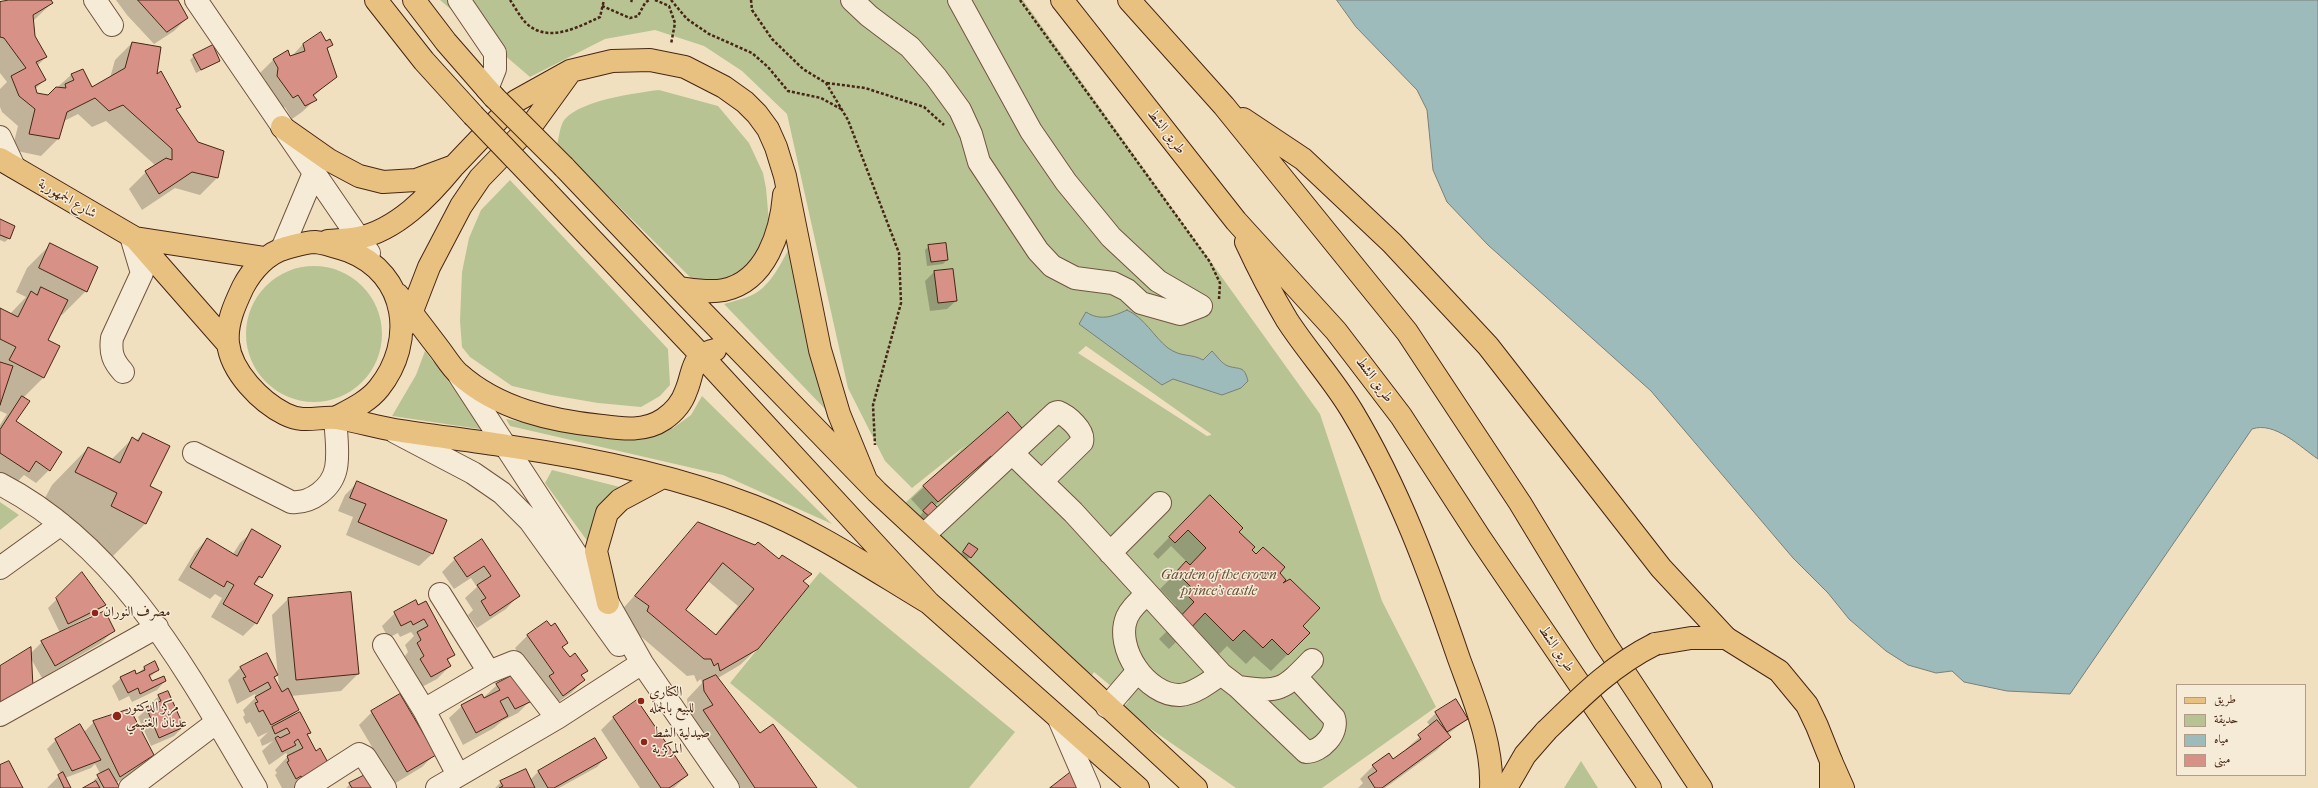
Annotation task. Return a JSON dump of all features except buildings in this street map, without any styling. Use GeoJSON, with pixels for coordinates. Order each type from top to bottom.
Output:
{"type":"FeatureCollection","features":[{"type":"Feature","properties":{"kind":"main road"},"geometry":{"type":"LineString","coordinates":[[376,0],[424,61],[473,115],[701,355],[929,603],[1138,788]]}},
{"type":"Feature","properties":{"kind":"main road"},"geometry":{"type":"LineString","coordinates":[[414,0],[446,42],[490,93],[564,167],[679,288],[866,480],[1107,707],[1196,788]]}},
{"type":"Feature","properties":{"kind":"main road","name":"طريق الشط"},"geometry":{"type":"LineString","coordinates":[[1062,0],[1236,221],[1336,331],[1401,416],[1485,544],[1650,788]]}},
{"type":"Feature","properties":{"kind":"main road"},"geometry":{"type":"LineString","coordinates":[[1129,0],[1224,106],[1407,332],[1520,503],[1605,643],[1701,788]]}},
{"type":"Feature","properties":{"kind":"main road"},"geometry":{"type":"LineString","coordinates":[[866,480],[839,414],[820,350],[785,176],[768,129],[745,102],[702,75],[667,62],[633,60],[593,65],[570,70],[516,101],[435,188],[406,213],[383,229],[358,238],[315,242],[274,253],[247,279],[232,310],[228,344],[239,373],[262,401],[288,415],[306,421],[336,418],[392,430],[508,446],[595,461],[663,477],[755,506],[830,543],[929,603]]}},
{"type":"Feature","properties":{"kind":"main road"},"geometry":{"type":"LineString","coordinates":[[336,418],[358,406],[378,390],[396,362],[401,340],[411,313],[444,237],[480,178],[534,122],[570,70]]}},
{"type":"Feature","properties":{"kind":"main road"},"geometry":{"type":"LineString","coordinates":[[1224,106],[1303,159],[1392,243],[1488,346],[1662,568],[1726,638],[1779,671],[1793,686],[1807,705],[1843,788]]}},
{"type":"Feature","properties":{"kind":"main road"},"geometry":{"type":"LineString","coordinates":[[282,127],[329,160],[360,176],[383,182],[416,180],[454,166]]}},
{"type":"Feature","properties":{"kind":"main road","name":"شارع الجمهورية"},"geometry":{"type":"LineString","coordinates":[[7,163],[132,237],[228,344]]}},
{"type":"Feature","properties":{"kind":"main road"},"geometry":{"type":"LineString","coordinates":[[679,288],[706,292],[726,290],[743,281],[757,270],[775,242],[782,212],[785,176]]}},
{"type":"Feature","properties":{"kind":"main road"},"geometry":{"type":"LineString","coordinates":[[1236,221],[1259,270],[1287,320],[1352,411],[1380,462],[1402,508],[1443,611],[1473,699],[1486,741],[1491,774],[1491,788]]}},
{"type":"Feature","properties":{"kind":"main road","name":"شارع الجمهورية"},"geometry":{"type":"LineString","coordinates":[[132,237],[274,253]]}},
{"type":"Feature","properties":{"kind":"main road"},"geometry":{"type":"LineString","coordinates":[[315,242],[357,254],[380,270],[458,374],[498,399],[543,416],[589,425],[638,429],[657,423],[673,412],[684,396],[694,365],[701,355],[719,350],[737,352],[745,356]]}},
{"type":"Feature","properties":{"kind":"main road"},"geometry":{"type":"LineString","coordinates":[[394,290],[400,309],[401,340]]}},
{"type":"Feature","properties":{"kind":"main road"},"geometry":{"type":"LineString","coordinates":[[608,603],[596,551],[607,513],[620,500],[663,477]]}},
{"type":"Feature","properties":{"kind":"main road"},"geometry":{"type":"LineString","coordinates":[[1506,788],[1525,755],[1546,731],[1596,682],[1629,657],[1655,644],[1691,638],[1726,638]]}},
{"type":"Feature","properties":{"kind":"main road"},"geometry":{"type":"LineString","coordinates":[[1831,761],[1831,788]]}},
{"type":"Feature","properties":{"kind":"street"},"geometry":{"type":"LineString","coordinates":[[95,0],[112,25]]}},
{"type":"Feature","properties":{"kind":"street"},"geometry":{"type":"LineString","coordinates":[[196,0],[380,270]]}},
{"type":"Feature","properties":{"kind":"street"},"geometry":{"type":"LineString","coordinates":[[459,0],[495,53],[495,69],[490,93]]}},
{"type":"Feature","properties":{"kind":"street"},"geometry":{"type":"LineString","coordinates":[[852,0],[869,16],[910,47],[936,77],[960,110],[971,134],[980,162],[1038,251],[1052,266],[1075,278],[1113,283],[1127,290],[1141,303],[1180,314],[1201,306]]}},
{"type":"Feature","properties":{"kind":"street"},"geometry":{"type":"LineString","coordinates":[[958,0],[1031,132],[1066,182],[1111,237],[1158,281],[1201,306]]}},
{"type":"Feature","properties":{"kind":"street"},"geometry":{"type":"LineString","coordinates":[[0,138],[7,163]]}},
{"type":"Feature","properties":{"kind":"street"},"geometry":{"type":"LineString","coordinates":[[274,253],[314,173]]}},
{"type":"Feature","properties":{"kind":"street"},"geometry":{"type":"LineString","coordinates":[[123,372],[115,363],[110,348],[112,338],[142,273],[132,237]]}},
{"type":"Feature","properties":{"kind":"street"},"geometry":{"type":"LineString","coordinates":[[458,374],[508,446],[608,603],[642,663],[728,788]]}},
{"type":"Feature","properties":{"kind":"street"},"geometry":{"type":"LineString","coordinates":[[924,535],[1055,413],[1063,414],[1081,432],[1083,438],[1082,442],[1042,481]]}},
{"type":"Feature","properties":{"kind":"street"},"geometry":{"type":"LineString","coordinates":[[194,453],[291,502],[301,503],[311,499],[323,490],[336,468],[336,418]]}},
{"type":"Feature","properties":{"kind":"street"},"geometry":{"type":"LineString","coordinates":[[392,430],[473,474],[502,494],[530,521],[617,644],[642,663]]}},
{"type":"Feature","properties":{"kind":"street"},"geometry":{"type":"LineString","coordinates":[[1012,453],[1042,481],[1221,674],[1238,687],[1306,752],[1312,752],[1335,732],[1336,725],[1334,718],[1296,677]]}},
{"type":"Feature","properties":{"kind":"street"},"geometry":{"type":"LineString","coordinates":[[0,484],[60,524],[108,568],[157,627],[217,722],[256,788]]}},
{"type":"Feature","properties":{"kind":"street"},"geometry":{"type":"LineString","coordinates":[[1110,553],[1160,503]]}},
{"type":"Feature","properties":{"kind":"street"},"geometry":{"type":"LineString","coordinates":[[0,568],[60,524]]}},
{"type":"Feature","properties":{"kind":"street"},"geometry":{"type":"LineString","coordinates":[[440,594],[489,672]]}},
{"type":"Feature","properties":{"kind":"street"},"geometry":{"type":"LineString","coordinates":[[1147,594],[1127,617],[1124,629],[1131,661],[1137,672],[1160,689],[1179,695],[1198,689],[1221,674]]}},
{"type":"Feature","properties":{"kind":"street"},"geometry":{"type":"LineString","coordinates":[[0,715],[157,627]]}},
{"type":"Feature","properties":{"kind":"street"},"geometry":{"type":"LineString","coordinates":[[384,645],[424,710],[458,775]]}},
{"type":"Feature","properties":{"kind":"street"},"geometry":{"type":"LineString","coordinates":[[1238,687],[1268,691],[1278,689],[1296,677],[1312,660]]}},
{"type":"Feature","properties":{"kind":"street"},"geometry":{"type":"LineString","coordinates":[[424,710],[489,672],[510,662],[514,662],[557,718]]}},
{"type":"Feature","properties":{"kind":"street"},"geometry":{"type":"LineString","coordinates":[[437,788],[557,718],[642,663]]}},
{"type":"Feature","properties":{"kind":"street"},"geometry":{"type":"LineString","coordinates":[[1107,707],[1137,672]]}},
{"type":"Feature","properties":{"kind":"street"},"geometry":{"type":"LineString","coordinates":[[1059,719],[1089,788]]}},
{"type":"Feature","properties":{"kind":"street"},"geometry":{"type":"LineString","coordinates":[[130,788],[217,722]]}},
{"type":"Feature","properties":{"kind":"street"},"geometry":{"type":"LineString","coordinates":[[306,788],[359,754],[365,757],[385,788]]}},
{"type":"Feature","properties":{"kind":"path"},"geometry":{"type":"LineString","coordinates":[[510,0],[526,24],[540,32],[556,34],[579,27],[600,17],[604,0]]}},
{"type":"Feature","properties":{"kind":"path"},"geometry":{"type":"LineString","coordinates":[[602,6],[630,18],[638,16],[645,3],[649,0]]}},
{"type":"Feature","properties":{"kind":"path"},"geometry":{"type":"LineString","coordinates":[[655,0],[669,6],[675,23],[667,62]]}},
{"type":"Feature","properties":{"kind":"path"},"geometry":{"type":"LineString","coordinates":[[670,0],[686,19],[709,34],[752,53],[768,67],[788,91],[821,98],[842,110]]}},
{"type":"Feature","properties":{"kind":"path"},"geometry":{"type":"LineString","coordinates":[[751,0],[752,10],[772,39],[803,69],[826,83],[865,88],[924,107],[946,127]]}},
{"type":"Feature","properties":{"kind":"path"},"geometry":{"type":"LineString","coordinates":[[1020,0],[1210,262],[1220,283],[1220,297],[1213,307],[1201,306]]}},
{"type":"Feature","properties":{"kind":"path"},"geometry":{"type":"LineString","coordinates":[[826,83],[848,120],[899,253],[901,302],[872,405],[875,452]]}},
{"type":"Feature","properties":{"kind":"green space","name":"Garden of the crown prince's castle"},"geometry":{"type":"Polygon","coordinates":[[[440,0],[1023,0],[1320,414],[1382,601],[1436,707],[1322,788],[1236,788],[1122,709],[1129,701],[1094,672],[1088,682],[903,505],[966,445],[912,488],[885,461],[848,388],[787,114],[742,71],[704,46],[655,30],[605,39],[530,77],[440,0]],[[1086,346],[1078,353],[1207,436],[1211,434],[1086,346]]]}},
{"type":"Feature","properties":{"kind":"green space"},"geometry":{"type":"Polygon","coordinates":[[[659,90],[718,106],[749,143],[763,173],[769,222],[764,244],[751,267],[733,277],[717,281],[694,281],[557,145],[563,121],[573,112],[609,98],[659,90]]]}},
{"type":"Feature","properties":{"kind":"green space"},"geometry":{"type":"Polygon","coordinates":[[[510,180],[668,349],[670,385],[660,396],[641,407],[598,403],[551,395],[512,386],[470,357],[462,347],[460,321],[462,272],[469,238],[481,210],[510,180]]]}},
{"type":"Feature","properties":{"kind":"green space"},"geometry":{"type":"Polygon","coordinates":[[[790,247],[826,410],[724,304],[754,294],[766,285],[779,267],[790,247]]]}},
{"type":"Feature","properties":{"kind":"green space"},"geometry":{"type":"Polygon","coordinates":[[[314,266],[334,269],[346,274],[362,286],[374,302],[379,314],[382,334],[379,354],[374,366],[362,382],[346,394],[334,399],[314,402],[294,399],[282,394],[266,382],[254,366],[249,354],[246,334],[249,314],[254,302],[266,286],[282,274],[294,269],[314,266]]]}},
{"type":"Feature","properties":{"kind":"green space"},"geometry":{"type":"Polygon","coordinates":[[[425,351],[486,430],[392,416],[416,375],[425,351]]]}},
{"type":"Feature","properties":{"kind":"green space"},"geometry":{"type":"Polygon","coordinates":[[[702,396],[832,524],[723,475],[510,426],[506,419],[546,427],[649,436],[673,428],[691,415],[702,396]]]}},
{"type":"Feature","properties":{"kind":"green space"},"geometry":{"type":"Polygon","coordinates":[[[552,470],[624,488],[591,546],[545,483],[552,470]]]}},
{"type":"Feature","properties":{"kind":"green space"},"geometry":{"type":"Polygon","coordinates":[[[0,502],[19,515],[0,530],[0,502]]]}},
{"type":"Feature","properties":{"kind":"green space"},"geometry":{"type":"Polygon","coordinates":[[[820,572],[1015,732],[969,788],[858,788],[730,683],[820,572]]]}},
{"type":"Feature","properties":{"kind":"green space"},"geometry":{"type":"Polygon","coordinates":[[[1581,761],[1598,788],[1564,788],[1581,761]]]}},
{"type":"Feature","properties":{"kind":"water"},"geometry":{"type":"Polygon","coordinates":[[[1337,0],[2318,0],[2318,459],[2287,436],[2269,429],[2252,429],[2070,694],[2007,691],[1964,682],[1952,671],[1936,673],[1908,665],[1886,651],[1849,619],[1828,593],[1793,558],[1651,391],[1488,245],[1447,202],[1433,170],[1427,110],[1417,90],[1356,27],[1337,0]]]}},
{"type":"Feature","properties":{"kind":"water"},"geometry":{"type":"Polygon","coordinates":[[[1127,310],[1144,322],[1168,348],[1173,351],[1203,360],[1212,351],[1226,365],[1243,370],[1248,381],[1241,388],[1222,395],[1173,379],[1162,385],[1079,324],[1086,312],[1091,315],[1106,317],[1116,315],[1127,310]]]}},
{"type":"Feature","properties":{"kind":"place","name":"مصرف النوران"},"geometry":{"type":"Point","coordinates":[95,613]}},
{"type":"Feature","properties":{"kind":"place","name":"الكناري للبيع بالجمله"},"geometry":{"type":"Point","coordinates":[641,701]}},
{"type":"Feature","properties":{"kind":"place","name":"مركز الدكتور عدنان الغنيمي"},"geometry":{"type":"Point","coordinates":[117,716]}},
{"type":"Feature","properties":{"kind":"place","name":"صيدلية الشط المركزية"},"geometry":{"type":"Point","coordinates":[644,742]}}]}
